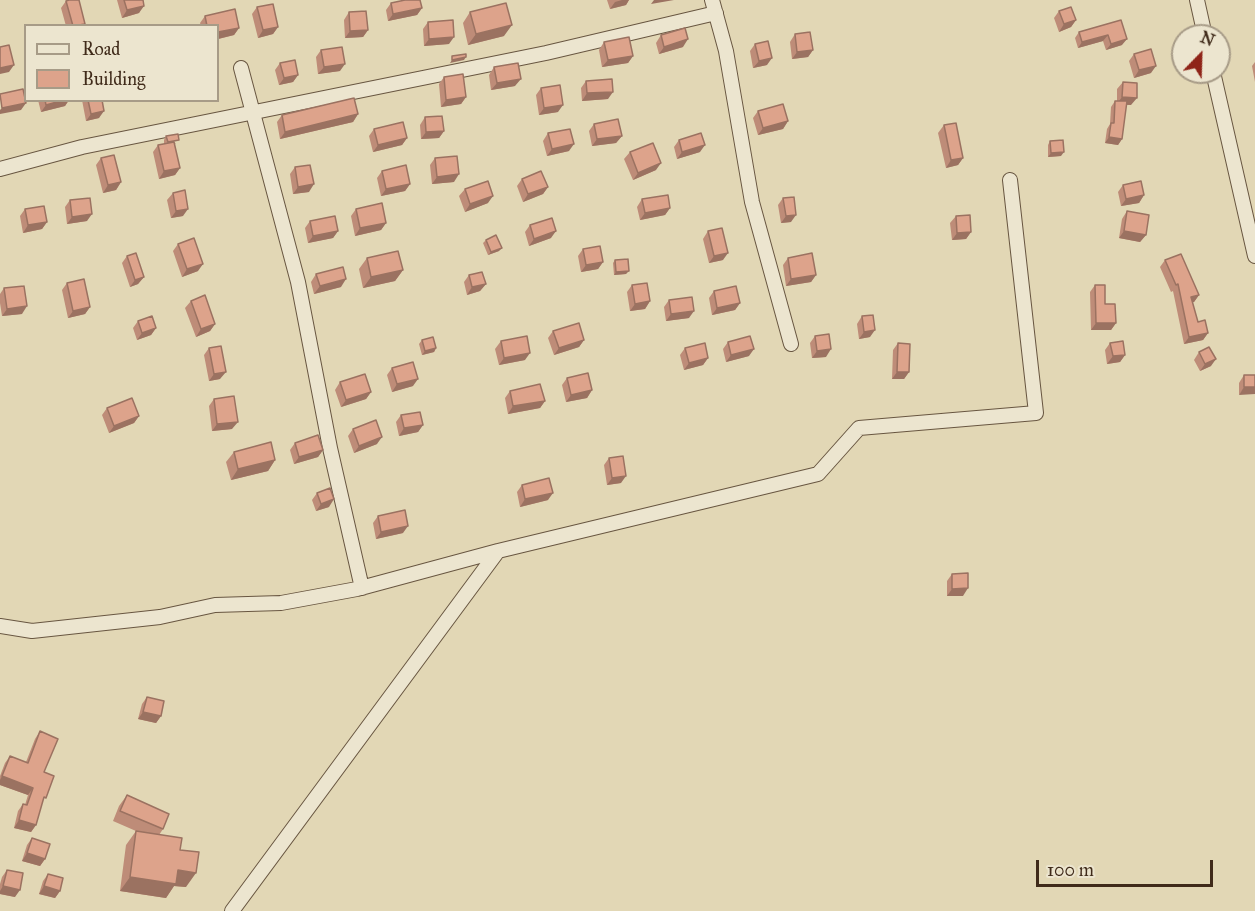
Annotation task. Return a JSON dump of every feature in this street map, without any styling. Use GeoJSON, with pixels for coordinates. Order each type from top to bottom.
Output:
{"type":"FeatureCollection","features":[{"type":"Feature","properties":{"kind":"street"},"geometry":{"type":"LineString","coordinates":[[1197,0],[1202,24]]}},
{"type":"Feature","properties":{"kind":"street"},"geometry":{"type":"LineString","coordinates":[[0,169],[82,147],[546,53],[714,7],[726,51],[752,202],[791,344]]}},
{"type":"Feature","properties":{"kind":"street"},"geometry":{"type":"LineString","coordinates":[[241,68],[298,282],[330,448],[362,588]]}},
{"type":"Feature","properties":{"kind":"street"},"geometry":{"type":"LineString","coordinates":[[1216,84],[1255,256]]}},
{"type":"Feature","properties":{"kind":"street"},"geometry":{"type":"LineString","coordinates":[[0,626],[32,631],[160,617],[215,605],[281,603],[362,588],[498,551],[818,474],[859,428],[1036,413],[1010,180]]}},
{"type":"Feature","properties":{"kind":"street"},"geometry":{"type":"LineString","coordinates":[[232,911],[498,551]]}},
{"type":"Feature","properties":{"kind":"building"},"geometry":{"type":"Polygon","coordinates":[[[79,0],[85,24],[72,24],[66,1],[79,0]]]}},
{"type":"Feature","properties":{"kind":"building"},"geometry":{"type":"Polygon","coordinates":[[[124,0],[143,0],[144,6],[127,10],[124,0]]]}},
{"type":"Feature","properties":{"kind":"building"},"geometry":{"type":"Polygon","coordinates":[[[420,0],[422,8],[393,14],[391,3],[420,0]]]}},
{"type":"Feature","properties":{"kind":"building"},"geometry":{"type":"Polygon","coordinates":[[[506,3],[512,25],[476,34],[470,12],[506,3]]]}},
{"type":"Feature","properties":{"kind":"building"},"geometry":{"type":"Polygon","coordinates":[[[273,4],[278,27],[263,30],[257,7],[273,4]]]}},
{"type":"Feature","properties":{"kind":"building"},"geometry":{"type":"Polygon","coordinates":[[[1071,7],[1076,20],[1064,24],[1059,11],[1071,7]]]}},
{"type":"Feature","properties":{"kind":"building"},"geometry":{"type":"Polygon","coordinates":[[[235,9],[239,28],[219,32],[219,24],[207,24],[205,16],[235,9]]]}},
{"type":"Feature","properties":{"kind":"building"},"geometry":{"type":"Polygon","coordinates":[[[366,11],[368,30],[350,31],[349,12],[366,11]]]}},
{"type":"Feature","properties":{"kind":"building"},"geometry":{"type":"Polygon","coordinates":[[[453,20],[454,37],[429,39],[428,22],[453,20]]]}},
{"type":"Feature","properties":{"kind":"building"},"geometry":{"type":"Polygon","coordinates":[[[1121,20],[1127,39],[1111,44],[1108,35],[1082,42],[1079,32],[1121,20]]]}},
{"type":"Feature","properties":{"kind":"building"},"geometry":{"type":"Polygon","coordinates":[[[685,28],[688,39],[664,47],[661,35],[685,28]]]}},
{"type":"Feature","properties":{"kind":"building"},"geometry":{"type":"Polygon","coordinates":[[[810,32],[813,50],[797,52],[795,34],[810,32]]]}},
{"type":"Feature","properties":{"kind":"building"},"geometry":{"type":"Polygon","coordinates":[[[629,37],[633,56],[608,60],[604,42],[629,37]]]}},
{"type":"Feature","properties":{"kind":"building"},"geometry":{"type":"Polygon","coordinates":[[[768,41],[772,58],[759,61],[755,44],[768,41]]]}},
{"type":"Feature","properties":{"kind":"building"},"geometry":{"type":"Polygon","coordinates":[[[9,45],[14,65],[0,68],[0,47],[9,45]]]}},
{"type":"Feature","properties":{"kind":"building"},"geometry":{"type":"Polygon","coordinates":[[[342,47],[345,64],[324,67],[321,50],[342,47]]]}},
{"type":"Feature","properties":{"kind":"building"},"geometry":{"type":"Polygon","coordinates":[[[1151,49],[1156,66],[1139,70],[1134,54],[1151,49]]]}},
{"type":"Feature","properties":{"kind":"building"},"geometry":{"type":"Polygon","coordinates":[[[466,54],[466,57],[452,60],[452,56],[466,54]]]}},
{"type":"Feature","properties":{"kind":"building"},"geometry":{"type":"Polygon","coordinates":[[[295,60],[298,75],[284,78],[280,63],[295,60]]]}},
{"type":"Feature","properties":{"kind":"building"},"geometry":{"type":"Polygon","coordinates":[[[518,63],[521,79],[497,83],[494,67],[518,63]]]}},
{"type":"Feature","properties":{"kind":"building"},"geometry":{"type":"Polygon","coordinates":[[[463,74],[466,97],[446,100],[444,77],[463,74]]]}},
{"type":"Feature","properties":{"kind":"building"},"geometry":{"type":"Polygon","coordinates":[[[612,79],[613,92],[587,93],[586,81],[612,79]]]}},
{"type":"Feature","properties":{"kind":"building"},"geometry":{"type":"Polygon","coordinates":[[[1123,82],[1137,83],[1137,98],[1122,97],[1123,82]]]}},
{"type":"Feature","properties":{"kind":"building"},"geometry":{"type":"Polygon","coordinates":[[[560,85],[563,105],[544,108],[541,88],[560,85]]]}},
{"type":"Feature","properties":{"kind":"building"},"geometry":{"type":"Polygon","coordinates":[[[23,89],[26,103],[2,108],[0,94],[23,89]]]}},
{"type":"Feature","properties":{"kind":"building"},"geometry":{"type":"Polygon","coordinates":[[[354,98],[358,114],[285,132],[282,115],[354,98]]]}},
{"type":"Feature","properties":{"kind":"building"},"geometry":{"type":"Polygon","coordinates":[[[1115,101],[1127,101],[1122,139],[1109,137],[1111,123],[1114,123],[1115,101]]]}},
{"type":"Feature","properties":{"kind":"building"},"geometry":{"type":"Polygon","coordinates":[[[88,102],[102,102],[104,111],[91,114],[88,102]]]}},
{"type":"Feature","properties":{"kind":"building"},"geometry":{"type":"Polygon","coordinates":[[[783,104],[788,121],[763,128],[758,111],[783,104]]]}},
{"type":"Feature","properties":{"kind":"building"},"geometry":{"type":"Polygon","coordinates":[[[442,116],[444,131],[426,132],[425,117],[442,116]]]}},
{"type":"Feature","properties":{"kind":"building"},"geometry":{"type":"Polygon","coordinates":[[[618,119],[622,136],[597,139],[594,124],[618,119]]]}},
{"type":"Feature","properties":{"kind":"building"},"geometry":{"type":"Polygon","coordinates":[[[403,122],[407,138],[378,145],[374,129],[403,122]]]}},
{"type":"Feature","properties":{"kind":"building"},"geometry":{"type":"Polygon","coordinates":[[[956,123],[963,158],[951,160],[944,125],[956,123]]]}},
{"type":"Feature","properties":{"kind":"building"},"geometry":{"type":"Polygon","coordinates":[[[570,129],[574,144],[552,149],[548,133],[570,129]]]}},
{"type":"Feature","properties":{"kind":"building"},"geometry":{"type":"Polygon","coordinates":[[[701,133],[705,145],[682,152],[679,140],[701,133]]]}},
{"type":"Feature","properties":{"kind":"building"},"geometry":{"type":"Polygon","coordinates":[[[178,134],[179,140],[168,142],[166,136],[178,134]]]}},
{"type":"Feature","properties":{"kind":"building"},"geometry":{"type":"Polygon","coordinates":[[[1063,140],[1064,152],[1051,153],[1050,141],[1063,140]]]}},
{"type":"Feature","properties":{"kind":"building"},"geometry":{"type":"Polygon","coordinates":[[[174,142],[180,168],[164,171],[158,145],[174,142]]]}},
{"type":"Feature","properties":{"kind":"building"},"geometry":{"type":"Polygon","coordinates":[[[653,143],[661,163],[638,173],[630,152],[653,143]]]}},
{"type":"Feature","properties":{"kind":"building"},"geometry":{"type":"Polygon","coordinates":[[[114,155],[121,182],[108,185],[101,158],[114,155]]]}},
{"type":"Feature","properties":{"kind":"building"},"geometry":{"type":"Polygon","coordinates":[[[457,156],[459,174],[437,177],[435,158],[457,156]]]}},
{"type":"Feature","properties":{"kind":"building"},"geometry":{"type":"Polygon","coordinates":[[[310,165],[314,184],[298,187],[295,167],[310,165]]]}},
{"type":"Feature","properties":{"kind":"building"},"geometry":{"type":"Polygon","coordinates":[[[406,165],[410,184],[386,189],[382,171],[406,165]]]}},
{"type":"Feature","properties":{"kind":"building"},"geometry":{"type":"Polygon","coordinates":[[[541,171],[548,187],[528,194],[522,179],[541,171]]]}},
{"type":"Feature","properties":{"kind":"building"},"geometry":{"type":"Polygon","coordinates":[[[488,181],[493,196],[470,204],[465,189],[488,181]]]}},
{"type":"Feature","properties":{"kind":"building"},"geometry":{"type":"Polygon","coordinates":[[[1141,181],[1144,195],[1126,199],[1123,185],[1141,181]]]}},
{"type":"Feature","properties":{"kind":"building"},"geometry":{"type":"Polygon","coordinates":[[[185,190],[188,209],[176,211],[173,193],[185,190]]]}},
{"type":"Feature","properties":{"kind":"building"},"geometry":{"type":"Polygon","coordinates":[[[668,195],[670,208],[645,213],[642,199],[668,195]]]}},
{"type":"Feature","properties":{"kind":"building"},"geometry":{"type":"Polygon","coordinates":[[[794,197],[796,215],[786,216],[783,198],[794,197]]]}},
{"type":"Feature","properties":{"kind":"building"},"geometry":{"type":"Polygon","coordinates":[[[90,198],[92,214],[72,217],[70,200],[90,198]]]}},
{"type":"Feature","properties":{"kind":"building"},"geometry":{"type":"Polygon","coordinates":[[[382,203],[386,223],[360,228],[356,209],[382,203]]]}},
{"type":"Feature","properties":{"kind":"building"},"geometry":{"type":"Polygon","coordinates":[[[44,206],[47,222],[28,225],[25,209],[44,206]]]}},
{"type":"Feature","properties":{"kind":"building"},"geometry":{"type":"Polygon","coordinates":[[[1127,211],[1149,215],[1146,235],[1124,231],[1127,211]]]}},
{"type":"Feature","properties":{"kind":"building"},"geometry":{"type":"Polygon","coordinates":[[[970,215],[971,232],[957,233],[956,216],[970,215]]]}},
{"type":"Feature","properties":{"kind":"building"},"geometry":{"type":"Polygon","coordinates":[[[335,216],[338,231],[313,236],[310,221],[335,216]]]}},
{"type":"Feature","properties":{"kind":"building"},"geometry":{"type":"Polygon","coordinates":[[[552,218],[556,231],[534,239],[530,225],[552,218]]]}},
{"type":"Feature","properties":{"kind":"building"},"geometry":{"type":"Polygon","coordinates":[[[722,228],[728,253],[714,256],[708,231],[722,228]]]}},
{"type":"Feature","properties":{"kind":"building"},"geometry":{"type":"Polygon","coordinates":[[[496,235],[502,248],[491,252],[486,240],[496,235]]]}},
{"type":"Feature","properties":{"kind":"building"},"geometry":{"type":"Polygon","coordinates":[[[194,238],[203,264],[187,269],[178,244],[194,238]]]}},
{"type":"Feature","properties":{"kind":"building"},"geometry":{"type":"Polygon","coordinates":[[[600,246],[603,262],[586,265],[583,249],[600,246]]]}},
{"type":"Feature","properties":{"kind":"building"},"geometry":{"type":"Polygon","coordinates":[[[398,251],[403,270],[371,277],[367,258],[398,251]]]}},
{"type":"Feature","properties":{"kind":"building"},"geometry":{"type":"Polygon","coordinates":[[[136,253],[144,277],[135,280],[127,256],[136,253]]]}},
{"type":"Feature","properties":{"kind":"building"},"geometry":{"type":"Polygon","coordinates":[[[812,253],[816,275],[791,279],[788,258],[812,253]]]}},
{"type":"Feature","properties":{"kind":"building"},"geometry":{"type":"Polygon","coordinates":[[[1181,254],[1199,295],[1191,297],[1198,322],[1205,320],[1208,333],[1189,337],[1178,284],[1176,285],[1165,260],[1181,254]]]}},
{"type":"Feature","properties":{"kind":"building"},"geometry":{"type":"Polygon","coordinates":[[[628,259],[629,271],[616,272],[615,260],[628,259]]]}},
{"type":"Feature","properties":{"kind":"building"},"geometry":{"type":"Polygon","coordinates":[[[343,267],[346,279],[320,286],[316,274],[343,267]]]}},
{"type":"Feature","properties":{"kind":"building"},"geometry":{"type":"Polygon","coordinates":[[[482,272],[486,284],[472,287],[469,275],[482,272]]]}},
{"type":"Feature","properties":{"kind":"building"},"geometry":{"type":"Polygon","coordinates":[[[84,279],[90,307],[73,311],[67,283],[84,279]]]}},
{"type":"Feature","properties":{"kind":"building"},"geometry":{"type":"Polygon","coordinates":[[[647,283],[650,301],[635,304],[632,285],[647,283]]]}},
{"type":"Feature","properties":{"kind":"building"},"geometry":{"type":"Polygon","coordinates":[[[1095,285],[1105,285],[1105,304],[1115,304],[1116,323],[1096,323],[1095,285]]]}},
{"type":"Feature","properties":{"kind":"building"},"geometry":{"type":"Polygon","coordinates":[[[24,286],[27,306],[7,309],[4,288],[24,286]]]}},
{"type":"Feature","properties":{"kind":"building"},"geometry":{"type":"Polygon","coordinates":[[[736,286],[740,303],[717,308],[714,291],[736,286]]]}},
{"type":"Feature","properties":{"kind":"building"},"geometry":{"type":"Polygon","coordinates":[[[205,295],[215,324],[201,329],[191,301],[205,295]]]}},
{"type":"Feature","properties":{"kind":"building"},"geometry":{"type":"Polygon","coordinates":[[[692,297],[694,311],[671,314],[669,300],[692,297]]]}},
{"type":"Feature","properties":{"kind":"building"},"geometry":{"type":"Polygon","coordinates":[[[873,315],[875,330],[864,332],[862,316],[873,315]]]}},
{"type":"Feature","properties":{"kind":"building"},"geometry":{"type":"Polygon","coordinates":[[[152,316],[156,328],[142,333],[138,321],[152,316]]]}},
{"type":"Feature","properties":{"kind":"building"},"geometry":{"type":"Polygon","coordinates":[[[579,323],[584,340],[559,348],[553,331],[579,323]]]}},
{"type":"Feature","properties":{"kind":"building"},"geometry":{"type":"Polygon","coordinates":[[[829,334],[831,349],[817,351],[815,336],[829,334]]]}},
{"type":"Feature","properties":{"kind":"building"},"geometry":{"type":"Polygon","coordinates":[[[527,336],[530,353],[504,358],[501,341],[527,336]]]}},
{"type":"Feature","properties":{"kind":"building"},"geometry":{"type":"Polygon","coordinates":[[[750,336],[754,349],[731,355],[728,342],[750,336]]]}},
{"type":"Feature","properties":{"kind":"building"},"geometry":{"type":"Polygon","coordinates":[[[433,337],[436,348],[425,351],[422,340],[433,337]]]}},
{"type":"Feature","properties":{"kind":"building"},"geometry":{"type":"Polygon","coordinates":[[[1123,341],[1125,355],[1113,356],[1110,343],[1123,341]]]}},
{"type":"Feature","properties":{"kind":"building"},"geometry":{"type":"Polygon","coordinates":[[[705,343],[708,358],[689,363],[685,348],[705,343]]]}},
{"type":"Feature","properties":{"kind":"building"},"geometry":{"type":"Polygon","coordinates":[[[898,343],[910,344],[909,372],[897,372],[898,343]]]}},
{"type":"Feature","properties":{"kind":"building"},"geometry":{"type":"Polygon","coordinates":[[[221,346],[226,372],[214,374],[209,348],[221,346]]]}},
{"type":"Feature","properties":{"kind":"building"},"geometry":{"type":"Polygon","coordinates":[[[1209,347],[1216,359],[1205,364],[1199,352],[1209,347]]]}},
{"type":"Feature","properties":{"kind":"building"},"geometry":{"type":"Polygon","coordinates":[[[413,362],[418,379],[397,384],[392,368],[413,362]]]}},
{"type":"Feature","properties":{"kind":"building"},"geometry":{"type":"Polygon","coordinates":[[[588,373],[592,390],[571,395],[567,378],[588,373]]]}},
{"type":"Feature","properties":{"kind":"building"},"geometry":{"type":"Polygon","coordinates":[[[365,374],[371,392],[346,400],[340,382],[365,374]]]}},
{"type":"Feature","properties":{"kind":"building"},"geometry":{"type":"Polygon","coordinates":[[[1244,375],[1255,375],[1255,387],[1244,387],[1244,375]]]}},
{"type":"Feature","properties":{"kind":"building"},"geometry":{"type":"Polygon","coordinates":[[[540,384],[545,401],[513,406],[510,391],[540,384]]]}},
{"type":"Feature","properties":{"kind":"building"},"geometry":{"type":"Polygon","coordinates":[[[234,396],[238,422],[217,424],[214,399],[234,396]]]}},
{"type":"Feature","properties":{"kind":"building"},"geometry":{"type":"Polygon","coordinates":[[[132,398],[139,416],[114,426],[107,408],[132,398]]]}},
{"type":"Feature","properties":{"kind":"building"},"geometry":{"type":"Polygon","coordinates":[[[420,412],[423,425],[404,428],[401,415],[420,412]]]}},
{"type":"Feature","properties":{"kind":"building"},"geometry":{"type":"Polygon","coordinates":[[[376,420],[382,437],[359,446],[353,429],[376,420]]]}},
{"type":"Feature","properties":{"kind":"building"},"geometry":{"type":"Polygon","coordinates":[[[318,435],[323,450],[299,457],[295,443],[318,435]]]}},
{"type":"Feature","properties":{"kind":"building"},"geometry":{"type":"Polygon","coordinates":[[[271,442],[275,460],[238,469],[234,452],[271,442]]]}},
{"type":"Feature","properties":{"kind":"building"},"geometry":{"type":"Polygon","coordinates":[[[623,456],[626,476],[612,478],[609,458],[623,456]]]}},
{"type":"Feature","properties":{"kind":"building"},"geometry":{"type":"Polygon","coordinates":[[[549,478],[553,493],[525,499],[522,485],[549,478]]]}},
{"type":"Feature","properties":{"kind":"building"},"geometry":{"type":"Polygon","coordinates":[[[330,488],[334,499],[321,504],[317,493],[330,488]]]}},
{"type":"Feature","properties":{"kind":"building"},"geometry":{"type":"Polygon","coordinates":[[[405,510],[408,526],[381,532],[378,516],[405,510]]]}},
{"type":"Feature","properties":{"kind":"building"},"geometry":{"type":"Polygon","coordinates":[[[968,573],[968,588],[952,589],[952,574],[968,573]]]}},
{"type":"Feature","properties":{"kind":"building"},"geometry":{"type":"Polygon","coordinates":[[[147,697],[164,701],[161,716],[143,712],[147,697]]]}},
{"type":"Feature","properties":{"kind":"building"},"geometry":{"type":"Polygon","coordinates":[[[40,731],[58,739],[44,772],[54,776],[46,798],[44,797],[36,825],[19,820],[23,804],[27,805],[33,788],[2,776],[10,756],[28,763],[40,731]]]}},
{"type":"Feature","properties":{"kind":"building"},"geometry":{"type":"Polygon","coordinates":[[[127,795],[169,814],[163,829],[120,811],[127,795]]]}},
{"type":"Feature","properties":{"kind":"building"},"geometry":{"type":"Polygon","coordinates":[[[136,831],[182,838],[180,850],[199,852],[196,873],[178,870],[176,884],[130,877],[136,831]]]}},
{"type":"Feature","properties":{"kind":"building"},"geometry":{"type":"Polygon","coordinates":[[[32,838],[50,844],[45,859],[27,853],[32,838]]]}},
{"type":"Feature","properties":{"kind":"building"},"geometry":{"type":"Polygon","coordinates":[[[7,870],[23,873],[20,890],[3,886],[7,870]]]}},
{"type":"Feature","properties":{"kind":"building"},"geometry":{"type":"Polygon","coordinates":[[[48,874],[63,878],[60,891],[44,886],[48,874]]]}}]}
